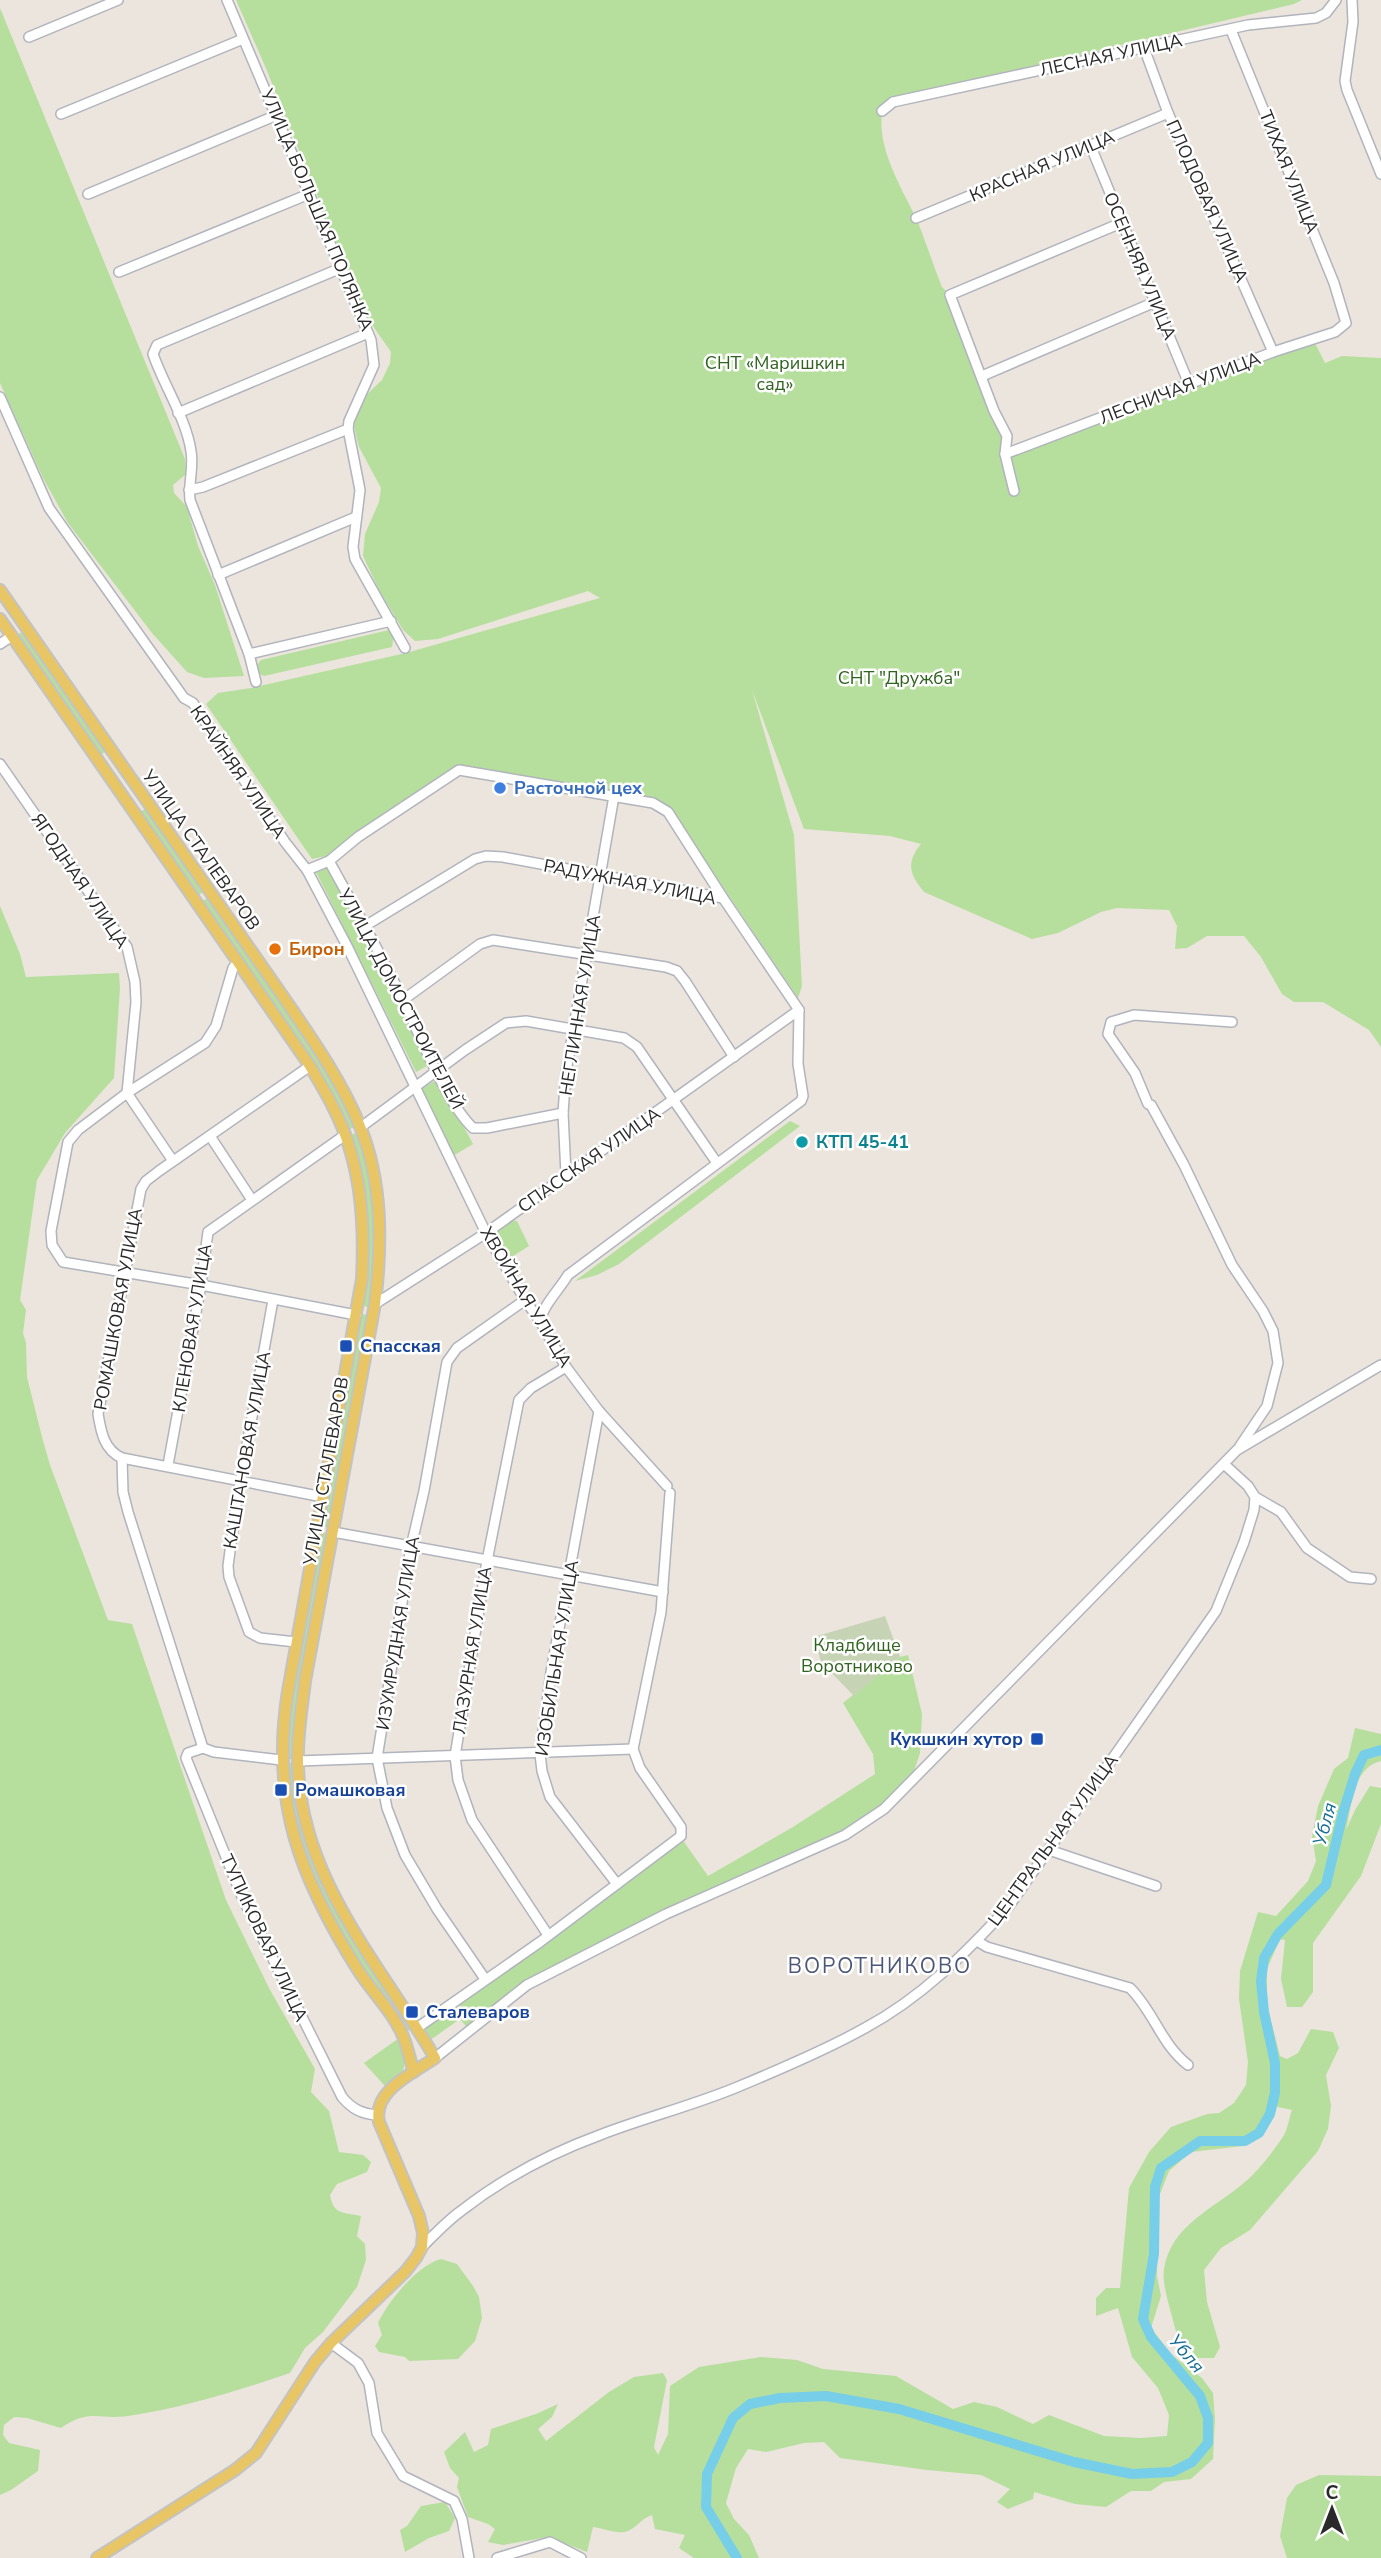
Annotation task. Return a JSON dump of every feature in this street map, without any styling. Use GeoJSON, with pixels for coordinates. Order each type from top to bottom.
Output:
{"type":"FeatureCollection","features":[{"type":"Feature","properties":{"kind":"main road","name":"УЛИЦА СТАЛЕВАРОВ"},"geometry":{"type":"LineString","coordinates":[[0,590],[324,1057],[360,1127],[378,1199],[380,1246],[374,1308],[305,1681],[298,1760],[307,1825],[324,1874],[347,1921],[435,2058]]}},
{"type":"Feature","properties":{"kind":"main road","name":"УЛИЦА СТАЛЕВАРОВ"},"geometry":{"type":"LineString","coordinates":[[0,619],[310,1066],[335,1110],[345,1135],[363,1212],[362,1267],[357,1312],[283,1721],[281,1760],[292,1828],[307,1879],[332,1928],[403,2036],[414,2073]]}},
{"type":"Feature","properties":{"kind":"main road"},"geometry":{"type":"LineString","coordinates":[[12,636],[25,626]]}},
{"type":"Feature","properties":{"kind":"main road"},"geometry":{"type":"LineString","coordinates":[[135,814],[148,805]]}},
{"type":"Feature","properties":{"kind":"main road"},"geometry":{"type":"LineString","coordinates":[[196,901],[209,892]]}},
{"type":"Feature","properties":{"kind":"main road"},"geometry":{"type":"LineString","coordinates":[[345,1135],[360,1127]]}},
{"type":"Feature","properties":{"kind":"main road"},"geometry":{"type":"LineString","coordinates":[[357,1312],[374,1308]]}},
{"type":"Feature","properties":{"kind":"main road"},"geometry":{"type":"LineString","coordinates":[[318,1529],[333,1532]]}},
{"type":"Feature","properties":{"kind":"main road"},"geometry":{"type":"LineString","coordinates":[[281,1760],[298,1760]]}},
{"type":"Feature","properties":{"kind":"main road"},"geometry":{"type":"LineString","coordinates":[[403,2036],[416,2028]]}},
{"type":"Feature","properties":{"kind":"main road"},"geometry":{"type":"LineString","coordinates":[[409,2057],[420,2055],[427,2046]]}},
{"type":"Feature","properties":{"kind":"main road"},"geometry":{"type":"LineString","coordinates":[[97,2558],[235,2470],[256,2453],[315,2362],[331,2343],[405,2272],[422,2247],[423,2232],[419,2216],[377,2115],[378,2106],[387,2092],[435,2058]]}},
{"type":"Feature","properties":{"kind":"street"},"geometry":{"type":"LineString","coordinates":[[29,37],[118,0]]}},
{"type":"Feature","properties":{"kind":"street","name":"УЛИЦА БОЛЬШАЯ ПОЛЯНКА"},"geometry":{"type":"LineString","coordinates":[[227,0],[373,350],[374,365],[348,429]]}},
{"type":"Feature","properties":{"kind":"street","name":"ЛЕСНАЯ УЛИЦА"},"geometry":{"type":"LineString","coordinates":[[882,111],[893,103],[1256,24],[1316,18],[1326,13],[1336,0]]}},
{"type":"Feature","properties":{"kind":"street"},"geometry":{"type":"LineString","coordinates":[[1352,0],[1353,22],[1345,81],[1381,174]]}},
{"type":"Feature","properties":{"kind":"street","name":"ТИХАЯ УЛИЦА"},"geometry":{"type":"LineString","coordinates":[[1231,30],[1345,316]]}},
{"type":"Feature","properties":{"kind":"street"},"geometry":{"type":"LineString","coordinates":[[61,114],[243,38]]}},
{"type":"Feature","properties":{"kind":"street","name":"ПЛОДОВАЯ УЛИЦА"},"geometry":{"type":"LineString","coordinates":[[1144,48],[1168,113],[1273,352]]}},
{"type":"Feature","properties":{"kind":"street","name":"КРАСНАЯ УЛИЦА"},"geometry":{"type":"LineString","coordinates":[[916,218],[1168,113]]}},
{"type":"Feature","properties":{"kind":"street"},"geometry":{"type":"LineString","coordinates":[[88,194],[277,115]]}},
{"type":"Feature","properties":{"kind":"street","name":"ОСЕННЯЯ УЛИЦА"},"geometry":{"type":"LineString","coordinates":[[1091,147],[1189,384]]}},
{"type":"Feature","properties":{"kind":"street"},"geometry":{"type":"LineString","coordinates":[[118,272],[309,194]]}},
{"type":"Feature","properties":{"kind":"street"},"geometry":{"type":"LineString","coordinates":[[1014,491],[1005,454],[1007,436],[994,411],[950,295],[1121,223]]}},
{"type":"Feature","properties":{"kind":"street"},"geometry":{"type":"LineString","coordinates":[[256,682],[249,654],[200,528],[189,490],[193,465],[191,447],[153,354],[157,345],[341,268]]}},
{"type":"Feature","properties":{"kind":"street"},"geometry":{"type":"LineString","coordinates":[[982,376],[1155,302]]}},
{"type":"Feature","properties":{"kind":"street","name":"ЛЕСНИЧАЯ УЛИЦА"},"geometry":{"type":"LineString","coordinates":[[1005,454],[1273,352],[1335,332],[1346,323],[1345,316]]}},
{"type":"Feature","properties":{"kind":"street"},"geometry":{"type":"LineString","coordinates":[[178,412],[368,333]]}},
{"type":"Feature","properties":{"kind":"street","name":"КРАЙНЯЯ УЛИЦА"},"geometry":{"type":"LineString","coordinates":[[1,401],[48,508],[184,698],[193,703],[285,842],[307,870],[416,1087]]}},
{"type":"Feature","properties":{"kind":"street"},"geometry":{"type":"LineString","coordinates":[[189,490],[203,487],[348,429],[360,490],[355,559],[405,648]]}},
{"type":"Feature","properties":{"kind":"street"},"geometry":{"type":"LineString","coordinates":[[219,575],[356,517]]}},
{"type":"Feature","properties":{"kind":"street"},"geometry":{"type":"LineString","coordinates":[[249,654],[391,621]]}},
{"type":"Feature","properties":{"kind":"street"},"geometry":{"type":"LineString","coordinates":[[0,644],[12,636]]}},
{"type":"Feature","properties":{"kind":"street","name":"ЯГОДНАЯ УЛИЦА"},"geometry":{"type":"LineString","coordinates":[[0,764],[120,936],[131,957],[136,1002],[127,1093]]}},
{"type":"Feature","properties":{"kind":"street"},"geometry":{"type":"LineString","coordinates":[[307,870],[329,861],[358,837],[459,770],[653,803],[668,812],[723,898]]}},
{"type":"Feature","properties":{"kind":"street","name":"НЕГЛИННАЯ УЛИЦА"},"geometry":{"type":"LineString","coordinates":[[566,1174],[563,1113],[574,1030],[614,796]]}},
{"type":"Feature","properties":{"kind":"street","name":"РАДУЖНАЯ УЛИЦА"},"geometry":{"type":"LineString","coordinates":[[365,926],[465,865],[486,856],[602,874],[723,898],[799,1010]]}},
{"type":"Feature","properties":{"kind":"street","name":"УЛИЦА ДОМОСТРОИТЕЛЕЙ"},"geometry":{"type":"LineString","coordinates":[[329,861],[464,1120],[473,1128],[486,1128],[563,1113]]}},
{"type":"Feature","properties":{"kind":"street"},"geometry":{"type":"LineString","coordinates":[[403,1000],[480,944],[493,940],[666,967],[677,971],[734,1057]]}},
{"type":"Feature","properties":{"kind":"street"},"geometry":{"type":"LineString","coordinates":[[238,962],[233,968],[213,1034],[205,1043],[127,1093],[78,1130],[68,1142],[51,1231],[52,1245],[63,1262],[273,1300],[357,1312]]}},
{"type":"Feature","properties":{"kind":"street"},"geometry":{"type":"LineString","coordinates":[[540,1321],[542,1310],[553,1299],[568,1275],[801,1101],[798,1063],[799,1010]]}},
{"type":"Feature","properties":{"kind":"street","name":"СПАССКАЯ УЛИЦА"},"geometry":{"type":"LineString","coordinates":[[374,1308],[486,1233],[799,1010]]}},
{"type":"Feature","properties":{"kind":"street"},"geometry":{"type":"LineString","coordinates":[[435,2058],[527,1985],[666,1914],[845,1835],[884,1808],[1237,1450],[1267,1406],[1278,1363],[1273,1331],[1232,1265],[1184,1166],[1148,1104],[1135,1073],[1108,1034],[1111,1022],[1134,1015],[1232,1022]]}},
{"type":"Feature","properties":{"kind":"street"},"geometry":{"type":"LineString","coordinates":[[360,1127],[437,1070],[506,1023],[516,1020],[624,1038],[637,1047],[718,1163]]}},
{"type":"Feature","properties":{"kind":"street","name":"РОМАШКОВАЯ УЛИЦА"},"geometry":{"type":"LineString","coordinates":[[122,1458],[114,1454],[106,1444],[98,1414],[141,1189],[146,1181],[173,1161],[310,1066]]}},
{"type":"Feature","properties":{"kind":"street","name":"ХВОЙНАЯ УЛИЦА"},"geometry":{"type":"LineString","coordinates":[[416,1087],[486,1233],[566,1367],[599,1411],[669,1490],[663,1592],[633,1749]]}},
{"type":"Feature","properties":{"kind":"street"},"geometry":{"type":"LineString","coordinates":[[127,1093],[173,1161]]}},
{"type":"Feature","properties":{"kind":"street","name":"КЛЕНОВАЯ УЛИЦА"},"geometry":{"type":"LineString","coordinates":[[168,1465],[208,1232],[345,1135]]}},
{"type":"Feature","properties":{"kind":"street"},"geometry":{"type":"LineString","coordinates":[[210,1136],[252,1200]]}},
{"type":"Feature","properties":{"kind":"street","name":"КАШТАНОВАЯ УЛИЦА"},"geometry":{"type":"LineString","coordinates":[[273,1300],[229,1555],[229,1577],[249,1632],[260,1638],[296,1642]]}},
{"type":"Feature","properties":{"kind":"street","name":"ИЗУМРУДНАЯ УЛИЦА"},"geometry":{"type":"LineString","coordinates":[[485,1979],[437,1909],[405,1855],[387,1808],[377,1758],[411,1547],[447,1362],[457,1348],[525,1300]]}},
{"type":"Feature","properties":{"kind":"street"},"geometry":{"type":"LineString","coordinates":[[1237,1450],[1381,1365]]}},
{"type":"Feature","properties":{"kind":"street","name":"ЛАЗУРНАЯ УЛИЦА"},"geometry":{"type":"LineString","coordinates":[[548,1935],[472,1820],[458,1780],[455,1756],[487,1561],[519,1401],[530,1388],[566,1367]]}},
{"type":"Feature","properties":{"kind":"street","name":"ИЗОБИЛЬНАЯ УЛИЦА"},"geometry":{"type":"LineString","coordinates":[[599,1411],[540,1754],[550,1797],[617,1884]]}},
{"type":"Feature","properties":{"kind":"street"},"geometry":{"type":"LineString","coordinates":[[281,1760],[214,1752],[203,1748],[128,1511],[123,1492],[122,1458],[323,1497]]}},
{"type":"Feature","properties":{"kind":"street"},"geometry":{"type":"LineString","coordinates":[[1224,1464],[1248,1486],[1255,1497],[1281,1512],[1307,1548],[1350,1577],[1371,1578]]}},
{"type":"Feature","properties":{"kind":"street","name":"ЦЕНТРАЛЬНАЯ УЛИЦА"},"geometry":{"type":"LineString","coordinates":[[422,2247],[460,2211],[553,2155],[599,2135],[734,2088],[863,2030],[936,1980],[1009,1906],[1216,1611],[1244,1542],[1254,1510],[1255,1497]]}},
{"type":"Feature","properties":{"kind":"street"},"geometry":{"type":"LineString","coordinates":[[333,1532],[663,1592]]}},
{"type":"Feature","properties":{"kind":"street","name":"ТУПИКОВАЯ УЛИЦА"},"geometry":{"type":"LineString","coordinates":[[203,1748],[188,1753],[186,1758],[264,1945],[342,2097],[349,2106],[359,2112],[377,2115]]}},
{"type":"Feature","properties":{"kind":"street"},"geometry":{"type":"LineString","coordinates":[[298,1760],[633,1749],[640,1768],[681,1827],[678,1839],[416,2028]]}},
{"type":"Feature","properties":{"kind":"street"},"geometry":{"type":"LineString","coordinates":[[1049,1850],[1156,1886]]}},
{"type":"Feature","properties":{"kind":"street"},"geometry":{"type":"LineString","coordinates":[[977,1941],[987,1947],[1130,1988],[1141,1999],[1174,2054],[1188,2065]]}},
{"type":"Feature","properties":{"kind":"street"},"geometry":{"type":"LineString","coordinates":[[331,2343],[358,2363],[369,2383],[377,2433],[403,2476],[454,2501],[462,2519],[469,2558]]}},
{"type":"Feature","properties":{"kind":"street"},"geometry":{"type":"LineString","coordinates":[[497,2558],[550,2542],[581,2558]]}},
{"type":"Feature","properties":{"kind":"green space"},"geometry":{"type":"Polygon","coordinates":[[[236,0],[1302,0],[885,101],[882,131],[896,178],[917,220],[942,287],[950,295],[1007,436],[1005,454],[1308,340],[1316,345],[1325,363],[1342,356],[1381,358],[1381,1047],[1369,1030],[1323,1002],[1294,1002],[1282,994],[1261,957],[1244,936],[1207,936],[1187,948],[1175,949],[1177,926],[1169,910],[1117,908],[1101,912],[1058,933],[1032,939],[924,892],[911,868],[913,857],[921,844],[890,836],[804,829],[752,690],[794,835],[802,986],[798,998],[673,813],[658,800],[458,765],[377,818],[326,856],[312,859],[206,704],[218,693],[406,653],[600,598],[588,591],[438,639],[415,641],[403,630],[363,556],[365,534],[379,502],[381,488],[359,447],[352,419],[361,400],[382,380],[390,363],[391,352],[366,316],[236,0]]]}},
{"type":"Feature","properties":{"kind":"green space"},"geometry":{"type":"Polygon","coordinates":[[[0,8],[185,459],[186,474],[173,485],[174,493],[187,507],[244,676],[204,678],[187,672],[152,633],[68,523],[43,478],[0,383],[0,8]]]}},
{"type":"Feature","properties":{"kind":"green space"},"geometry":{"type":"Polygon","coordinates":[[[389,630],[394,634],[392,647],[264,676],[258,673],[257,665],[261,660],[389,630]]]}},
{"type":"Feature","properties":{"kind":"green space"},"geometry":{"type":"Polygon","coordinates":[[[23,631],[106,747],[102,754],[96,754],[17,635],[23,631]]]}},
{"type":"Feature","properties":{"kind":"green space"},"geometry":{"type":"Polygon","coordinates":[[[148,809],[203,888],[199,895],[194,894],[140,812],[148,809]]]}},
{"type":"Feature","properties":{"kind":"green space"},"geometry":{"type":"Polygon","coordinates":[[[331,865],[429,1065],[416,1072],[316,872],[331,865]]]}},
{"type":"Feature","properties":{"kind":"green space"},"geometry":{"type":"Polygon","coordinates":[[[208,898],[306,1034],[336,1084],[354,1128],[348,1129],[202,905],[202,901],[208,898]]]}},
{"type":"Feature","properties":{"kind":"green space"},"geometry":{"type":"Polygon","coordinates":[[[0,906],[20,954],[26,977],[119,973],[114,1078],[65,1133],[37,1180],[20,1300],[26,1310],[23,1333],[27,1377],[50,1465],[108,1620],[132,1624],[226,1900],[269,1988],[315,2069],[311,2092],[329,2111],[339,2152],[363,2155],[371,2162],[367,2172],[337,2184],[330,2195],[337,2209],[361,2216],[357,2236],[365,2244],[366,2260],[357,2287],[323,2332],[305,2348],[290,2373],[189,2404],[128,2416],[87,2416],[61,2428],[14,2417],[4,2425],[3,2435],[9,2443],[40,2450],[38,2471],[0,2495],[0,906]]]}},
{"type":"Feature","properties":{"kind":"green space"},"geometry":{"type":"Polygon","coordinates":[[[438,1079],[473,1144],[453,1156],[421,1089],[438,1079]]]}},
{"type":"Feature","properties":{"kind":"green space"},"geometry":{"type":"Polygon","coordinates":[[[790,1121],[800,1126],[619,1264],[597,1275],[575,1281],[790,1121]]]}},
{"type":"Feature","properties":{"kind":"green space"},"geometry":{"type":"Polygon","coordinates":[[[355,1133],[359,1136],[374,1194],[377,1236],[368,1307],[362,1306],[365,1269],[350,1136],[355,1133]]]}},
{"type":"Feature","properties":{"kind":"green space"},"geometry":{"type":"Polygon","coordinates":[[[508,1220],[517,1221],[529,1246],[507,1260],[495,1237],[496,1231],[508,1220]]]}},
{"type":"Feature","properties":{"kind":"green space"},"geometry":{"type":"Polygon","coordinates":[[[360,1314],[369,1315],[328,1528],[322,1526],[360,1314]]]}},
{"type":"Feature","properties":{"kind":"green space"},"geometry":{"type":"Polygon","coordinates":[[[322,1532],[327,1533],[293,1759],[287,1759],[285,1743],[319,1535],[322,1532]]]}},
{"type":"Feature","properties":{"kind":"green space","name":"Кладбище Воротниково"},"geometry":{"type":"Polygon","coordinates":[[[885,1616],[900,1657],[854,1696],[821,1662],[814,1637],[885,1616]]]}},
{"type":"Feature","properties":{"kind":"green space"},"geometry":{"type":"Polygon","coordinates":[[[908,1655],[922,1714],[920,1753],[913,1774],[880,1807],[833,1836],[572,1957],[542,1973],[468,2029],[460,2019],[429,2041],[422,2032],[422,2026],[682,1839],[708,1876],[793,1827],[875,1774],[873,1754],[843,1703],[900,1657],[908,1655]]]}},
{"type":"Feature","properties":{"kind":"green space"},"geometry":{"type":"Polygon","coordinates":[[[1355,1728],[1381,1734],[1381,1761],[1364,1771],[1359,1780],[1346,1830],[1370,1786],[1381,1788],[1381,1824],[1361,1876],[1313,1943],[1313,1992],[1302,2007],[1287,2007],[1281,1979],[1285,1940],[1280,1939],[1267,1969],[1267,2005],[1280,2056],[1287,2059],[1298,2053],[1311,2029],[1333,2032],[1339,2048],[1326,2075],[1331,2106],[1328,2129],[1318,2151],[1250,2230],[1221,2248],[1204,2270],[1207,2302],[1220,2347],[1214,2358],[1192,2358],[1179,2348],[1164,2277],[1168,2253],[1185,2228],[1246,2181],[1272,2153],[1287,2129],[1292,2110],[1273,2106],[1263,2126],[1243,2146],[1191,2152],[1169,2171],[1158,2199],[1157,2276],[1161,2296],[1151,2328],[1171,2354],[1202,2378],[1213,2393],[1213,2459],[1191,2479],[1164,2482],[1151,2491],[1131,2491],[1106,2507],[1075,2504],[1034,2492],[1033,2499],[1008,2509],[997,2502],[1010,2489],[981,2475],[840,2458],[824,2442],[804,2443],[766,2452],[748,2449],[736,2468],[726,2503],[734,2519],[749,2535],[759,2558],[694,2558],[679,2548],[685,2535],[655,2529],[652,2515],[624,2532],[593,2527],[587,2552],[548,2537],[503,2545],[488,2542],[495,2529],[468,2517],[457,2487],[459,2478],[450,2468],[444,2452],[465,2432],[474,2452],[488,2445],[491,2429],[558,2404],[552,2417],[538,2429],[546,2441],[609,2392],[634,2377],[663,2373],[667,2380],[654,2447],[658,2455],[668,2434],[670,2386],[699,2367],[761,2357],[797,2360],[823,2369],[896,2376],[953,2409],[974,2402],[997,2407],[1033,2424],[1049,2415],[1104,2436],[1167,2436],[1169,2415],[1158,2388],[1132,2357],[1118,2308],[1096,2316],[1096,2298],[1106,2288],[1120,2288],[1129,2188],[1149,2152],[1171,2127],[1207,2114],[1219,2113],[1234,2103],[1246,2085],[1248,2062],[1239,1999],[1240,1971],[1258,1912],[1276,1916],[1308,1881],[1316,1861],[1312,1836],[1318,1806],[1334,1769],[1348,1758],[1355,1728]]]}},
{"type":"Feature","properties":{"kind":"green space"},"geometry":{"type":"Polygon","coordinates":[[[287,1763],[293,1763],[307,1835],[411,2029],[406,2032],[340,1936],[296,1838],[287,1763]]]}},
{"type":"Feature","properties":{"kind":"green space"},"geometry":{"type":"Polygon","coordinates":[[[399,2038],[405,2060],[403,2071],[385,2086],[364,2063],[399,2038]]]}},
{"type":"Feature","properties":{"kind":"green space"},"geometry":{"type":"Polygon","coordinates":[[[441,2259],[457,2264],[479,2297],[482,2318],[475,2341],[458,2359],[409,2361],[405,2357],[379,2352],[375,2346],[382,2335],[378,2323],[389,2305],[423,2268],[441,2259]]]}},
{"type":"Feature","properties":{"kind":"green space"},"geometry":{"type":"Polygon","coordinates":[[[1319,2475],[1381,2476],[1381,2558],[1287,2558],[1280,2536],[1287,2498],[1296,2485],[1319,2475]]]}},
{"type":"Feature","properties":{"kind":"green space"},"geometry":{"type":"Polygon","coordinates":[[[445,2502],[455,2518],[449,2531],[429,2538],[405,2552],[400,2530],[407,2526],[421,2506],[445,2502]]]}},
{"type":"Feature","properties":{"kind":"waterway","name":"Убля"},"geometry":{"type":"LineString","coordinates":[[737,2558],[706,2507],[707,2474],[733,2418],[750,2404],[780,2398],[826,2396],[899,2409],[1074,2462],[1132,2474],[1172,2472],[1192,2462],[1208,2443],[1208,2418],[1200,2396],[1151,2337],[1143,2319],[1154,2254],[1155,2187],[1161,2168],[1200,2141],[1245,2141],[1259,2133],[1270,2114],[1275,2093],[1275,2063],[1264,2012],[1261,1981],[1264,1958],[1278,1934],[1326,1885],[1355,1774],[1364,1755],[1381,1750]]}},
{"type":"Feature","properties":{"kind":"place","name":"Расточной цех"},"geometry":{"type":"Point","coordinates":[500,788]}},
{"type":"Feature","properties":{"kind":"place","name":"Бирон"},"geometry":{"type":"Point","coordinates":[275,949]}},
{"type":"Feature","properties":{"kind":"place","name":"КТП 45-41"},"geometry":{"type":"Point","coordinates":[802,1142]}},
{"type":"Feature","properties":{"kind":"place","name":"Спасская"},"geometry":{"type":"Point","coordinates":[346,1346]}},
{"type":"Feature","properties":{"kind":"place","name":"Кукшкин хутор"},"geometry":{"type":"Point","coordinates":[1037,1739]}},
{"type":"Feature","properties":{"kind":"place","name":"Ромашковая"},"geometry":{"type":"Point","coordinates":[281,1790]}},
{"type":"Feature","properties":{"kind":"place","name":"Сталеваров"},"geometry":{"type":"Point","coordinates":[412,2012]}},
{"type":"Feature","properties":{"kind":"district","name":"ВОРОТНИКОВО"},"geometry":{"type":"Point","coordinates":[880,1966]}},
{"type":"Feature","properties":{"kind":"park label","name":"СНТ «Маришкин сад»"},"geometry":{"type":"Point","coordinates":[775,373]}},
{"type":"Feature","properties":{"kind":"park label","name":"СНТ \"Дружба\""},"geometry":{"type":"Point","coordinates":[899,678]}}]}
